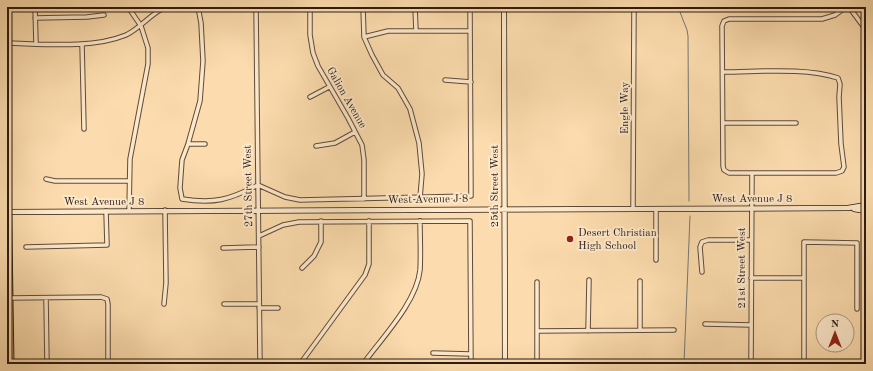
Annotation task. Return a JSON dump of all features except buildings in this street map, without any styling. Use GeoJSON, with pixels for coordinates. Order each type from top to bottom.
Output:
{"type":"FeatureCollection","features":[{"type":"Feature","properties":{"kind":"main road"},"geometry":{"type":"LineString","coordinates":[[7,112],[11,364]]}},
{"type":"Feature","properties":{"kind":"street"},"geometry":{"type":"LineString","coordinates":[[35,7],[36,43]]}},
{"type":"Feature","properties":{"kind":"street"},"geometry":{"type":"LineString","coordinates":[[128,7],[141,26],[148,48],[148,64],[130,159],[129,210]]}},
{"type":"Feature","properties":{"kind":"street"},"geometry":{"type":"LineString","coordinates":[[7,43],[82,44],[111,40],[128,34],[141,26],[161,9],[166,7]]}},
{"type":"Feature","properties":{"kind":"street"},"geometry":{"type":"LineString","coordinates":[[198,7],[201,23],[203,61],[200,101],[182,160],[180,188],[182,199],[192,201],[222,200],[236,196],[258,185],[285,196],[300,200],[471,196],[470,7]]}},
{"type":"Feature","properties":{"kind":"street","name":"27th Street West"},"geometry":{"type":"LineString","coordinates":[[256,7],[260,364]]}},
{"type":"Feature","properties":{"kind":"street","name":"Galion Avenue"},"geometry":{"type":"LineString","coordinates":[[310,7],[310,35],[313,53],[329,87],[362,145],[364,160],[364,199]]}},
{"type":"Feature","properties":{"kind":"street"},"geometry":{"type":"LineString","coordinates":[[363,7],[364,37],[383,75],[398,88],[410,109],[419,143],[422,174],[420,198]]}},
{"type":"Feature","properties":{"kind":"street"},"geometry":{"type":"LineString","coordinates":[[415,7],[416,31]]}},
{"type":"Feature","properties":{"kind":"street","name":"25th Street West"},"geometry":{"type":"LineString","coordinates":[[504,7],[505,364]]}},
{"type":"Feature","properties":{"kind":"street","name":"Engle Way"},"geometry":{"type":"LineString","coordinates":[[633,209],[634,7]]}},
{"type":"Feature","properties":{"kind":"street"},"geometry":{"type":"LineString","coordinates":[[723,72],[800,71],[838,78],[840,84],[839,97],[841,144],[844,167],[842,171],[836,173],[729,173],[724,170],[722,26],[724,21],[729,19],[822,19],[835,15],[846,7]]}},
{"type":"Feature","properties":{"kind":"street"},"geometry":{"type":"LineString","coordinates":[[849,7],[866,30]]}},
{"type":"Feature","properties":{"kind":"street"},"geometry":{"type":"LineString","coordinates":[[35,18],[87,18],[104,15]]}},
{"type":"Feature","properties":{"kind":"street"},"geometry":{"type":"LineString","coordinates":[[364,37],[388,32],[470,30]]}},
{"type":"Feature","properties":{"kind":"street"},"geometry":{"type":"LineString","coordinates":[[82,44],[84,129]]}},
{"type":"Feature","properties":{"kind":"street"},"geometry":{"type":"LineString","coordinates":[[445,80],[471,82]]}},
{"type":"Feature","properties":{"kind":"street"},"geometry":{"type":"LineString","coordinates":[[310,97],[329,87]]}},
{"type":"Feature","properties":{"kind":"street"},"geometry":{"type":"LineString","coordinates":[[723,123],[796,123]]}},
{"type":"Feature","properties":{"kind":"street"},"geometry":{"type":"LineString","coordinates":[[316,146],[335,143],[355,132]]}},
{"type":"Feature","properties":{"kind":"street"},"geometry":{"type":"LineString","coordinates":[[188,144],[205,144]]}},
{"type":"Feature","properties":{"kind":"street","name":"21st Street West"},"geometry":{"type":"LineString","coordinates":[[751,364],[752,173]]}},
{"type":"Feature","properties":{"kind":"street"},"geometry":{"type":"LineString","coordinates":[[46,179],[55,181],[129,181]]}},
{"type":"Feature","properties":{"kind":"street","name":"West Avenue J 8"},"geometry":{"type":"LineString","coordinates":[[848,208],[866,205]]}},
{"type":"Feature","properties":{"kind":"street","name":"West Avenue J 8"},"geometry":{"type":"LineString","coordinates":[[8,212],[129,210],[258,211],[751,208],[848,208],[866,210]]}},
{"type":"Feature","properties":{"kind":"street"},"geometry":{"type":"LineString","coordinates":[[656,209],[656,260]]}},
{"type":"Feature","properties":{"kind":"street"},"geometry":{"type":"LineString","coordinates":[[164,210],[166,283],[164,304]]}},
{"type":"Feature","properties":{"kind":"street"},"geometry":{"type":"LineString","coordinates":[[26,247],[107,245],[106,211]]}},
{"type":"Feature","properties":{"kind":"street"},"geometry":{"type":"LineString","coordinates":[[302,268],[314,256],[321,242],[321,221]]}},
{"type":"Feature","properties":{"kind":"street"},"geometry":{"type":"LineString","coordinates":[[365,363],[397,319],[414,291],[420,272],[420,221]]}},
{"type":"Feature","properties":{"kind":"street"},"geometry":{"type":"LineString","coordinates":[[259,236],[283,225],[299,222],[470,221],[471,364]]}},
{"type":"Feature","properties":{"kind":"street"},"geometry":{"type":"LineString","coordinates":[[300,364],[304,361],[365,275],[369,264],[369,222]]}},
{"type":"Feature","properties":{"kind":"street"},"geometry":{"type":"LineString","coordinates":[[702,272],[700,247],[702,242],[708,240],[751,240]]}},
{"type":"Feature","properties":{"kind":"street"},"geometry":{"type":"LineString","coordinates":[[857,310],[857,243],[804,242],[804,363],[857,363]]}},
{"type":"Feature","properties":{"kind":"street"},"geometry":{"type":"LineString","coordinates":[[223,248],[259,247]]}},
{"type":"Feature","properties":{"kind":"street"},"geometry":{"type":"LineString","coordinates":[[751,278],[804,278]]}},
{"type":"Feature","properties":{"kind":"street"},"geometry":{"type":"LineString","coordinates":[[588,331],[589,280]]}},
{"type":"Feature","properties":{"kind":"street"},"geometry":{"type":"LineString","coordinates":[[640,281],[640,330]]}},
{"type":"Feature","properties":{"kind":"street"},"geometry":{"type":"LineString","coordinates":[[537,282],[537,364]]}},
{"type":"Feature","properties":{"kind":"street"},"geometry":{"type":"LineString","coordinates":[[9,298],[101,297],[107,299],[108,364]]}},
{"type":"Feature","properties":{"kind":"street"},"geometry":{"type":"LineString","coordinates":[[46,298],[47,364]]}},
{"type":"Feature","properties":{"kind":"street"},"geometry":{"type":"LineString","coordinates":[[224,304],[278,308]]}},
{"type":"Feature","properties":{"kind":"street"},"geometry":{"type":"LineString","coordinates":[[705,324],[751,325]]}},
{"type":"Feature","properties":{"kind":"street"},"geometry":{"type":"LineString","coordinates":[[537,331],[674,330]]}},
{"type":"Feature","properties":{"kind":"street"},"geometry":{"type":"LineString","coordinates":[[434,352],[470,354]]}},
{"type":"Feature","properties":{"kind":"waterway"},"geometry":{"type":"LineString","coordinates":[[678,7],[688,36],[689,201]]}},
{"type":"Feature","properties":{"kind":"waterway"},"geometry":{"type":"LineString","coordinates":[[684,364],[690,216]]}},
{"type":"Feature","properties":{"kind":"place","name":"Desert Christian High School"},"geometry":{"type":"Point","coordinates":[570,239]}}]}
